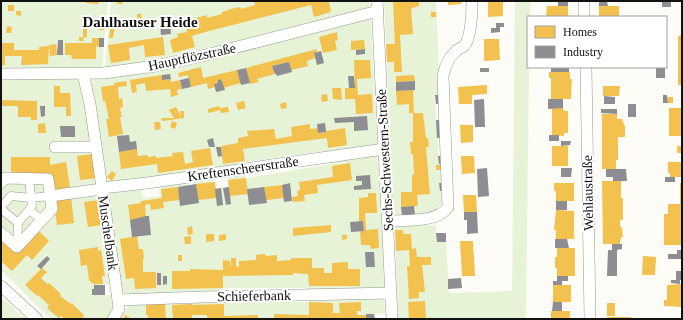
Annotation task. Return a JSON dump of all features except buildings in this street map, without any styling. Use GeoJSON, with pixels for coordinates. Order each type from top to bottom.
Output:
{"type":"FeatureCollection","features":[{"type":"Feature","properties":{"kind":"street"},"geometry":{"type":"LineString","coordinates":[[388,221],[432,218],[442,214],[448,207],[443,76],[449,58],[464,46],[468,39],[472,1]]}},
{"type":"Feature","properties":{"kind":"street"},"geometry":{"type":"LineString","coordinates":[[584,1],[584,16]]}},
{"type":"Feature","properties":{"kind":"street","name":"Sechs-Schwestern-Straße"},"geometry":{"type":"LineString","coordinates":[[378,6],[392,319]]}},
{"type":"Feature","properties":{"kind":"street","name":"Hauptflözstraße"},"geometry":{"type":"LineString","coordinates":[[1,74],[104,73],[155,66],[202,56],[378,6]]}},
{"type":"Feature","properties":{"kind":"street","name":"Wehlaustraße"},"geometry":{"type":"LineString","coordinates":[[586,68],[590,319]]}},
{"type":"Feature","properties":{"kind":"street","name":"Muschelbank"},"geometry":{"type":"LineString","coordinates":[[84,74],[90,104],[118,300],[119,309],[113,319]]}},
{"type":"Feature","properties":{"kind":"street"},"geometry":{"type":"LineString","coordinates":[[55,147],[96,146]]}},
{"type":"Feature","properties":{"kind":"street","name":"Kreftenscheerstraße"},"geometry":{"type":"LineString","coordinates":[[50,196],[384,149]]}},
{"type":"Feature","properties":{"kind":"street"},"geometry":{"type":"LineString","coordinates":[[1,183],[5,178],[48,178],[52,209],[17,246]]}},
{"type":"Feature","properties":{"kind":"street"},"geometry":{"type":"LineString","coordinates":[[17,246],[18,223],[32,206],[29,179]]}},
{"type":"Feature","properties":{"kind":"street"},"geometry":{"type":"LineString","coordinates":[[18,223],[2,203],[11,196],[31,198],[50,196]]}},
{"type":"Feature","properties":{"kind":"street"},"geometry":{"type":"LineString","coordinates":[[29,210],[42,220]]}},
{"type":"Feature","properties":{"kind":"street"},"geometry":{"type":"LineString","coordinates":[[1,233],[17,246]]}},
{"type":"Feature","properties":{"kind":"street"},"geometry":{"type":"LineString","coordinates":[[1,286],[37,319]]}},
{"type":"Feature","properties":{"kind":"street","name":"Schieferbank"},"geometry":{"type":"LineString","coordinates":[[118,300],[203,296],[391,293]]}},
{"type":"Feature","properties":{"kind":"green space"},"geometry":{"type":"Polygon","coordinates":[[[1,1],[108,1],[102,67],[94,69],[1,70],[1,1]]]}},
{"type":"Feature","properties":{"kind":"green space"},"geometry":{"type":"Polygon","coordinates":[[[111,1],[369,1],[370,8],[156,61],[105,68],[111,1]]]}},
{"type":"Feature","properties":{"kind":"green space"},"geometry":{"type":"Polygon","coordinates":[[[384,1],[436,1],[440,95],[435,95],[439,164],[443,165],[444,182],[439,183],[443,200],[433,212],[426,214],[398,215],[394,212],[384,1]]]}},
{"type":"Feature","properties":{"kind":"green space"},"geometry":{"type":"Polygon","coordinates":[[[515,1],[530,1],[530,16],[527,16],[527,68],[529,69],[526,319],[398,319],[395,227],[436,225],[437,242],[446,242],[449,293],[512,291],[515,1]]]}},
{"type":"Feature","properties":{"kind":"green space"},"geometry":{"type":"Polygon","coordinates":[[[371,19],[378,147],[324,155],[324,151],[244,162],[244,166],[106,183],[90,84],[91,80],[94,78],[371,19]]]}},
{"type":"Feature","properties":{"kind":"green space"},"geometry":{"type":"Polygon","coordinates":[[[1,78],[77,79],[81,82],[92,142],[56,141],[55,147],[93,151],[112,285],[105,285],[105,295],[114,295],[115,309],[109,319],[51,319],[1,270],[1,78]]]}},
{"type":"Feature","properties":{"kind":"green space"},"geometry":{"type":"Polygon","coordinates":[[[377,155],[380,176],[384,290],[307,292],[306,288],[223,288],[223,293],[133,294],[121,292],[108,190],[140,187],[143,198],[160,196],[158,184],[187,181],[187,186],[196,184],[195,180],[212,177],[215,182],[215,189],[229,187],[228,177],[245,174],[246,178],[331,164],[331,161],[377,155]]]}},
{"type":"Feature","properties":{"kind":"green space"},"geometry":{"type":"Polygon","coordinates":[[[1,297],[25,319],[1,319],[1,297]]]}},
{"type":"Feature","properties":{"kind":"green space"},"geometry":{"type":"Polygon","coordinates":[[[309,298],[384,298],[385,313],[375,314],[375,319],[119,319],[131,303],[192,301],[309,302],[309,298]]]}},
{"type":"Feature","properties":{"kind":"district","name":"Dahlhauser Heide"},"geometry":{"type":"Point","coordinates":[140,22]}}]}
